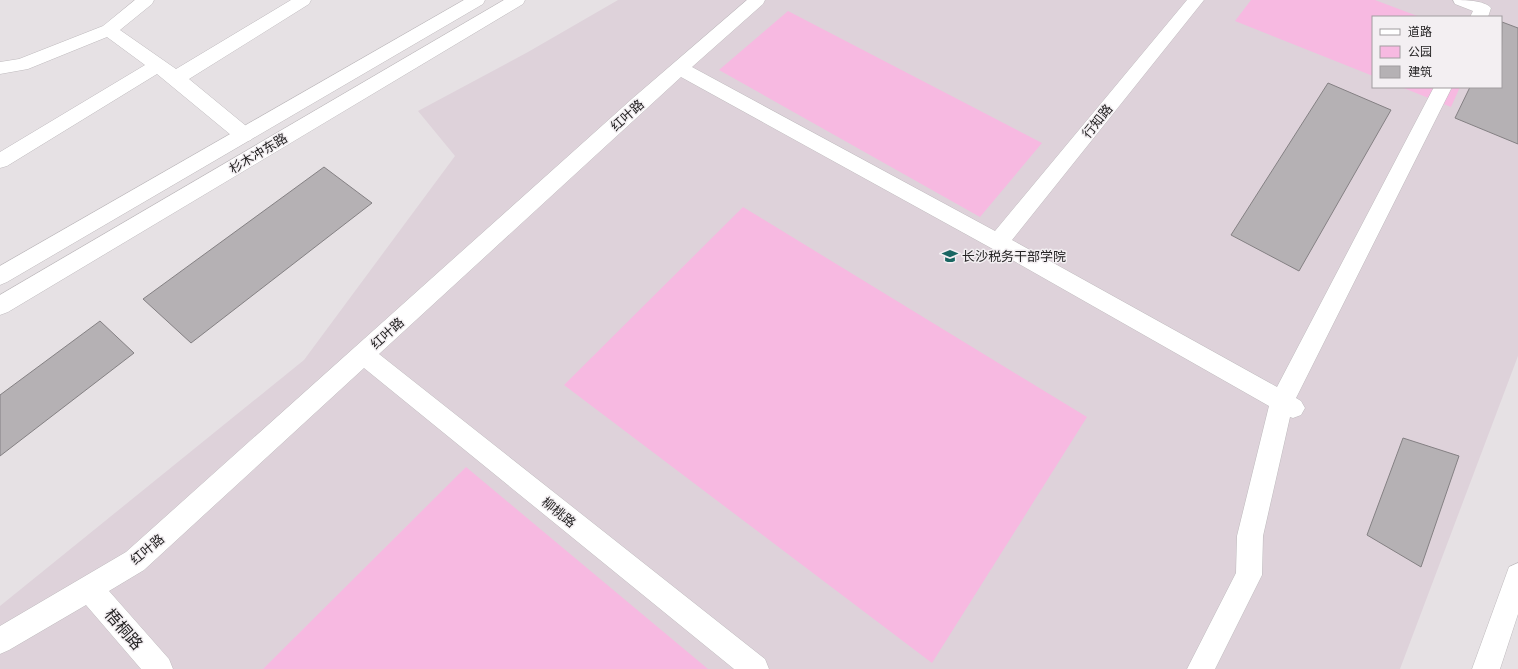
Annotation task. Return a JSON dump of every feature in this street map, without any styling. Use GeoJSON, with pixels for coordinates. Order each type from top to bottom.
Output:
{"type":"FeatureCollection","features":[{"type":"Feature","properties":{"kind":"street"},"geometry":{"type":"LineString","coordinates":[[0,78],[22,65],[109,30],[146,0]]}},
{"type":"Feature","properties":{"kind":"street"},"geometry":{"type":"LineString","coordinates":[[176,78],[303,0]]}},
{"type":"Feature","properties":{"kind":"street","name":"杉木冲东路"},"geometry":{"type":"LineString","coordinates":[[0,276],[477,0]]}},
{"type":"Feature","properties":{"kind":"street","name":"杉木冲东路"},"geometry":{"type":"LineString","coordinates":[[0,306],[517,0]]}},
{"type":"Feature","properties":{"kind":"street","name":"红叶路"},"geometry":{"type":"LineString","coordinates":[[0,641],[134,562],[757,0]]}},
{"type":"Feature","properties":{"kind":"street","name":"行知路"},"geometry":{"type":"LineString","coordinates":[[998,242],[1196,0]]}},
{"type":"Feature","properties":{"kind":"street"},"geometry":{"type":"LineString","coordinates":[[1461,0],[1483,8],[1479,16]]}},
{"type":"Feature","properties":{"kind":"street"},"geometry":{"type":"LineString","coordinates":[[109,30],[176,78],[244,135]]}},
{"type":"Feature","properties":{"kind":"street"},"geometry":{"type":"LineString","coordinates":[[0,68],[22,65]]}},
{"type":"Feature","properties":{"kind":"street"},"geometry":{"type":"LineString","coordinates":[[0,161],[158,65]]}},
{"type":"Feature","properties":{"kind":"street"},"geometry":{"type":"LineString","coordinates":[[680,68],[998,242],[1287,404]]}},
{"type":"Feature","properties":{"kind":"street"},"geometry":{"type":"LineString","coordinates":[[1201,669],[1249,575],[1250,536],[1287,404],[1443,88]]}},
{"type":"Feature","properties":{"kind":"street","name":"柳桃路"},"geometry":{"type":"LineString","coordinates":[[363,354],[755,669]]}},
{"type":"Feature","properties":{"kind":"street"},"geometry":{"type":"LineString","coordinates":[[1486,669],[1518,576]]}},
{"type":"Feature","properties":{"kind":"street","name":"梧桐路"},"geometry":{"type":"LineString","coordinates":[[89,588],[159,669]]}},
{"type":"Feature","properties":{"kind":"shaded area","name":"长沙税务干部学院"},"geometry":{"type":"Polygon","coordinates":[[[618,0],[1518,0],[1518,356],[1400,669],[0,669],[0,606],[304,360],[455,156],[418,111],[528,52],[618,0]]]}},
{"type":"Feature","properties":{"kind":"green space"},"geometry":{"type":"Polygon","coordinates":[[[1251,0],[1375,0],[1417,16],[1372,16],[1372,76],[1235,21],[1251,0]]]}},
{"type":"Feature","properties":{"kind":"green space"},"geometry":{"type":"Polygon","coordinates":[[[788,11],[1042,143],[980,217],[719,70],[788,11]]]}},
{"type":"Feature","properties":{"kind":"green space"},"geometry":{"type":"Polygon","coordinates":[[[1404,88],[1460,88],[1451,107],[1404,88]]]}},
{"type":"Feature","properties":{"kind":"green space"},"geometry":{"type":"Polygon","coordinates":[[[743,207],[1087,417],[932,663],[564,385],[743,207]]]}},
{"type":"Feature","properties":{"kind":"green space"},"geometry":{"type":"Polygon","coordinates":[[[466,467],[708,669],[263,669],[466,467]]]}},
{"type":"Feature","properties":{"kind":"building"},"geometry":{"type":"Polygon","coordinates":[[[1502,22],[1518,28],[1518,144],[1455,118],[1470,88],[1502,88],[1502,22]]]}},
{"type":"Feature","properties":{"kind":"building"},"geometry":{"type":"Polygon","coordinates":[[[1328,83],[1391,110],[1299,271],[1231,235],[1328,83]]]}},
{"type":"Feature","properties":{"kind":"building"},"geometry":{"type":"Polygon","coordinates":[[[324,167],[372,203],[191,343],[143,299],[324,167]]]}},
{"type":"Feature","properties":{"kind":"building"},"geometry":{"type":"Polygon","coordinates":[[[100,321],[134,353],[0,456],[0,395],[100,321]]]}},
{"type":"Feature","properties":{"kind":"building"},"geometry":{"type":"Polygon","coordinates":[[[1403,438],[1459,456],[1421,567],[1367,535],[1403,438]]]}},
{"type":"Feature","properties":{"kind":"place","name":"长沙税务干部学院"},"geometry":{"type":"Point","coordinates":[950,256]}}]}
